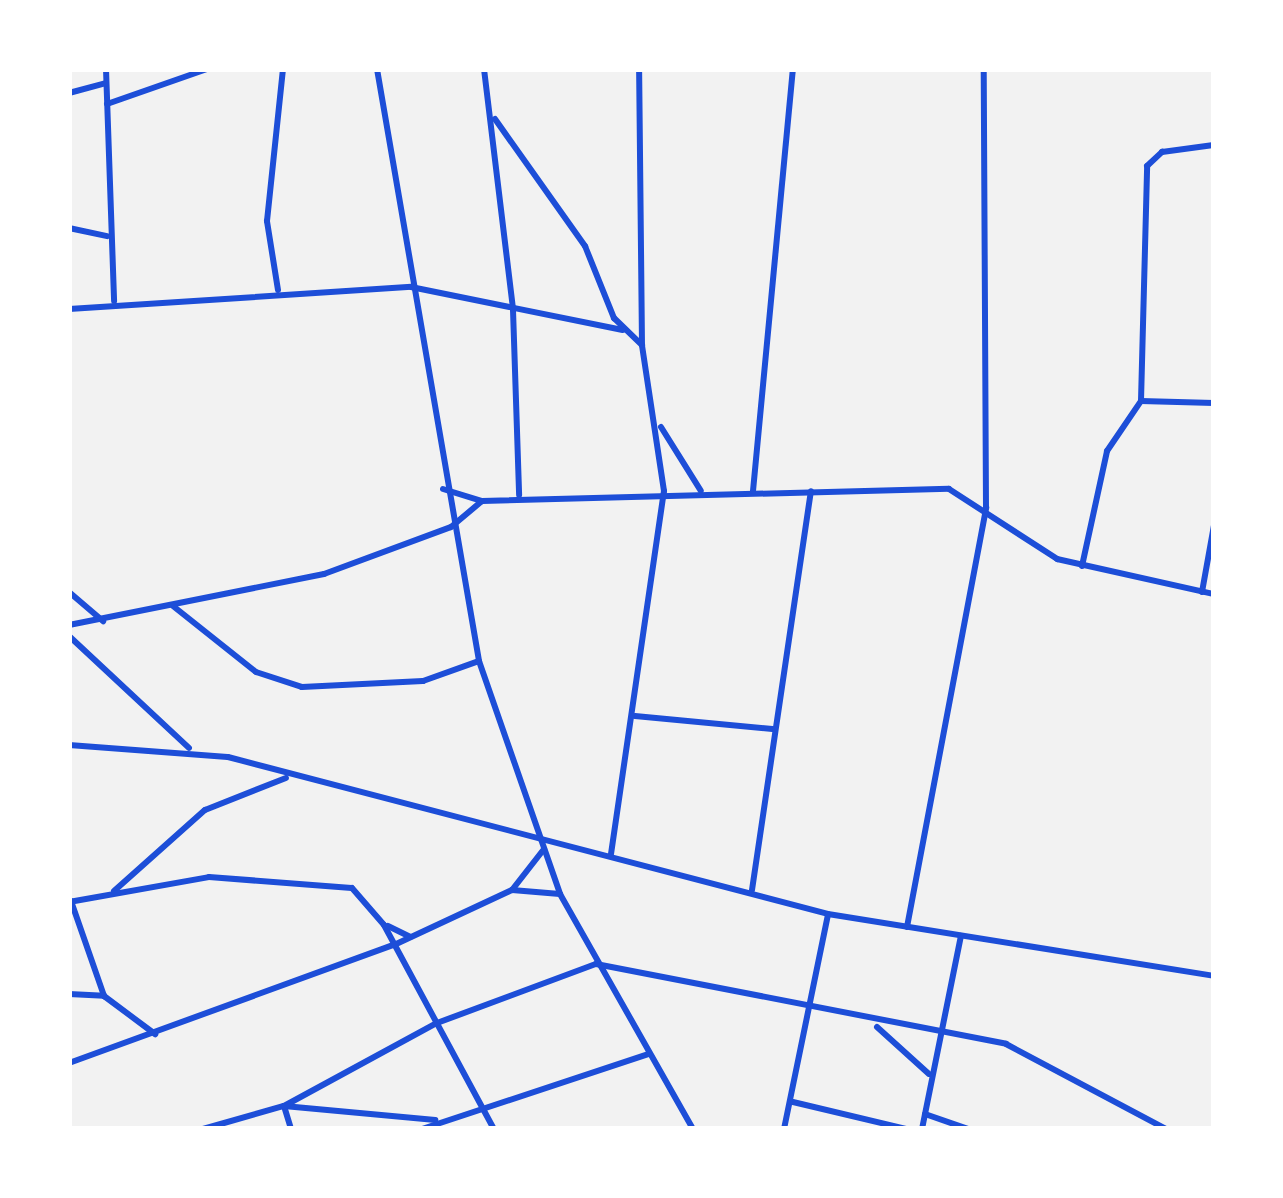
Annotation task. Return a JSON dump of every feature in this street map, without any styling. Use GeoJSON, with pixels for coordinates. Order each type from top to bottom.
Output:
{"type":"FeatureCollection","features":[{"type":"Feature","properties":{"kind":"street"},"geometry":{"type":"LineString","coordinates":[[106,69],[107,236],[114,301]]}},
{"type":"Feature","properties":{"kind":"street"},"geometry":{"type":"LineString","coordinates":[[107,104],[207,69]]}},
{"type":"Feature","properties":{"kind":"street"},"geometry":{"type":"LineString","coordinates":[[279,291],[267,221],[283,69]]}},
{"type":"Feature","properties":{"kind":"street"},"geometry":{"type":"LineString","coordinates":[[376,69],[443,488],[479,661],[560,894],[693,1129]]}},
{"type":"Feature","properties":{"kind":"street"},"geometry":{"type":"LineString","coordinates":[[484,69],[494,118],[514,310],[519,497]]}},
{"type":"Feature","properties":{"kind":"street"},"geometry":{"type":"LineString","coordinates":[[611,854],[635,716],[664,490],[659,424],[642,345],[639,69]]}},
{"type":"Feature","properties":{"kind":"street"},"geometry":{"type":"LineString","coordinates":[[753,491],[793,69]]}},
{"type":"Feature","properties":{"kind":"street"},"geometry":{"type":"LineString","coordinates":[[907,927],[986,506],[984,69]]}},
{"type":"Feature","properties":{"kind":"street"},"geometry":{"type":"LineString","coordinates":[[69,92],[106,83]]}},
{"type":"Feature","properties":{"kind":"street"},"geometry":{"type":"LineString","coordinates":[[494,118],[585,246],[623,330],[642,345]]}},
{"type":"Feature","properties":{"kind":"street"},"geometry":{"type":"LineString","coordinates":[[1082,566],[1107,451],[1141,401],[1147,166],[1162,152],[1214,145]]}},
{"type":"Feature","properties":{"kind":"street"},"geometry":{"type":"LineString","coordinates":[[69,228],[107,236]]}},
{"type":"Feature","properties":{"kind":"street"},"geometry":{"type":"LineString","coordinates":[[69,310],[114,301],[411,287],[623,330]]}},
{"type":"Feature","properties":{"kind":"street"},"geometry":{"type":"LineString","coordinates":[[1141,401],[1214,403]]}},
{"type":"Feature","properties":{"kind":"street"},"geometry":{"type":"LineString","coordinates":[[659,424],[700,491]]}},
{"type":"Feature","properties":{"kind":"street"},"geometry":{"type":"LineString","coordinates":[[443,488],[482,501],[664,490],[950,489],[986,506],[1026,545],[1082,566],[1214,594]]}},
{"type":"Feature","properties":{"kind":"street"},"geometry":{"type":"LineString","coordinates":[[752,892],[772,729],[811,491]]}},
{"type":"Feature","properties":{"kind":"street"},"geometry":{"type":"LineString","coordinates":[[69,625],[324,574],[451,527],[482,501]]}},
{"type":"Feature","properties":{"kind":"street"},"geometry":{"type":"LineString","coordinates":[[1202,592],[1214,526]]}},
{"type":"Feature","properties":{"kind":"street"},"geometry":{"type":"LineString","coordinates":[[69,592],[103,621]]}},
{"type":"Feature","properties":{"kind":"street"},"geometry":{"type":"LineString","coordinates":[[173,606],[256,672],[302,687],[423,681],[479,661]]}},
{"type":"Feature","properties":{"kind":"street"},"geometry":{"type":"LineString","coordinates":[[69,636],[192,750]]}},
{"type":"Feature","properties":{"kind":"street"},"geometry":{"type":"LineString","coordinates":[[635,716],[772,729]]}},
{"type":"Feature","properties":{"kind":"street"},"geometry":{"type":"LineString","coordinates":[[69,745],[192,750],[539,835],[828,914],[1214,976]]}},
{"type":"Feature","properties":{"kind":"street"},"geometry":{"type":"LineString","coordinates":[[113,891],[206,810],[289,776]]}},
{"type":"Feature","properties":{"kind":"street"},"geometry":{"type":"LineString","coordinates":[[69,1063],[394,945],[512,890],[544,849]]}},
{"type":"Feature","properties":{"kind":"street"},"geometry":{"type":"LineString","coordinates":[[104,996],[70,902],[209,877],[338,884],[360,892],[384,925],[494,1129]]}},
{"type":"Feature","properties":{"kind":"street"},"geometry":{"type":"LineString","coordinates":[[512,890],[560,894]]}},
{"type":"Feature","properties":{"kind":"street"},"geometry":{"type":"LineString","coordinates":[[784,1129],[828,914]]}},
{"type":"Feature","properties":{"kind":"street"},"geometry":{"type":"LineString","coordinates":[[384,925],[411,937]]}},
{"type":"Feature","properties":{"kind":"street"},"geometry":{"type":"LineString","coordinates":[[922,1129],[937,1029],[961,936]]}},
{"type":"Feature","properties":{"kind":"street"},"geometry":{"type":"LineString","coordinates":[[203,1129],[284,1106],[437,1023],[596,964],[811,1006],[875,1025],[937,1029],[1074,1072],[1166,1129]]}},
{"type":"Feature","properties":{"kind":"street"},"geometry":{"type":"LineString","coordinates":[[69,994],[104,996],[156,1034]]}},
{"type":"Feature","properties":{"kind":"street"},"geometry":{"type":"LineString","coordinates":[[875,1025],[929,1074]]}},
{"type":"Feature","properties":{"kind":"street"},"geometry":{"type":"LineString","coordinates":[[422,1129],[481,1104],[649,1054]]}},
{"type":"Feature","properties":{"kind":"street"},"geometry":{"type":"LineString","coordinates":[[792,1102],[906,1129]]}},
{"type":"Feature","properties":{"kind":"street"},"geometry":{"type":"LineString","coordinates":[[284,1106],[436,1120]]}},
{"type":"Feature","properties":{"kind":"street"},"geometry":{"type":"LineString","coordinates":[[284,1106],[291,1129]]}},
{"type":"Feature","properties":{"kind":"street"},"geometry":{"type":"LineString","coordinates":[[925,1114],[968,1129]]}}]}
